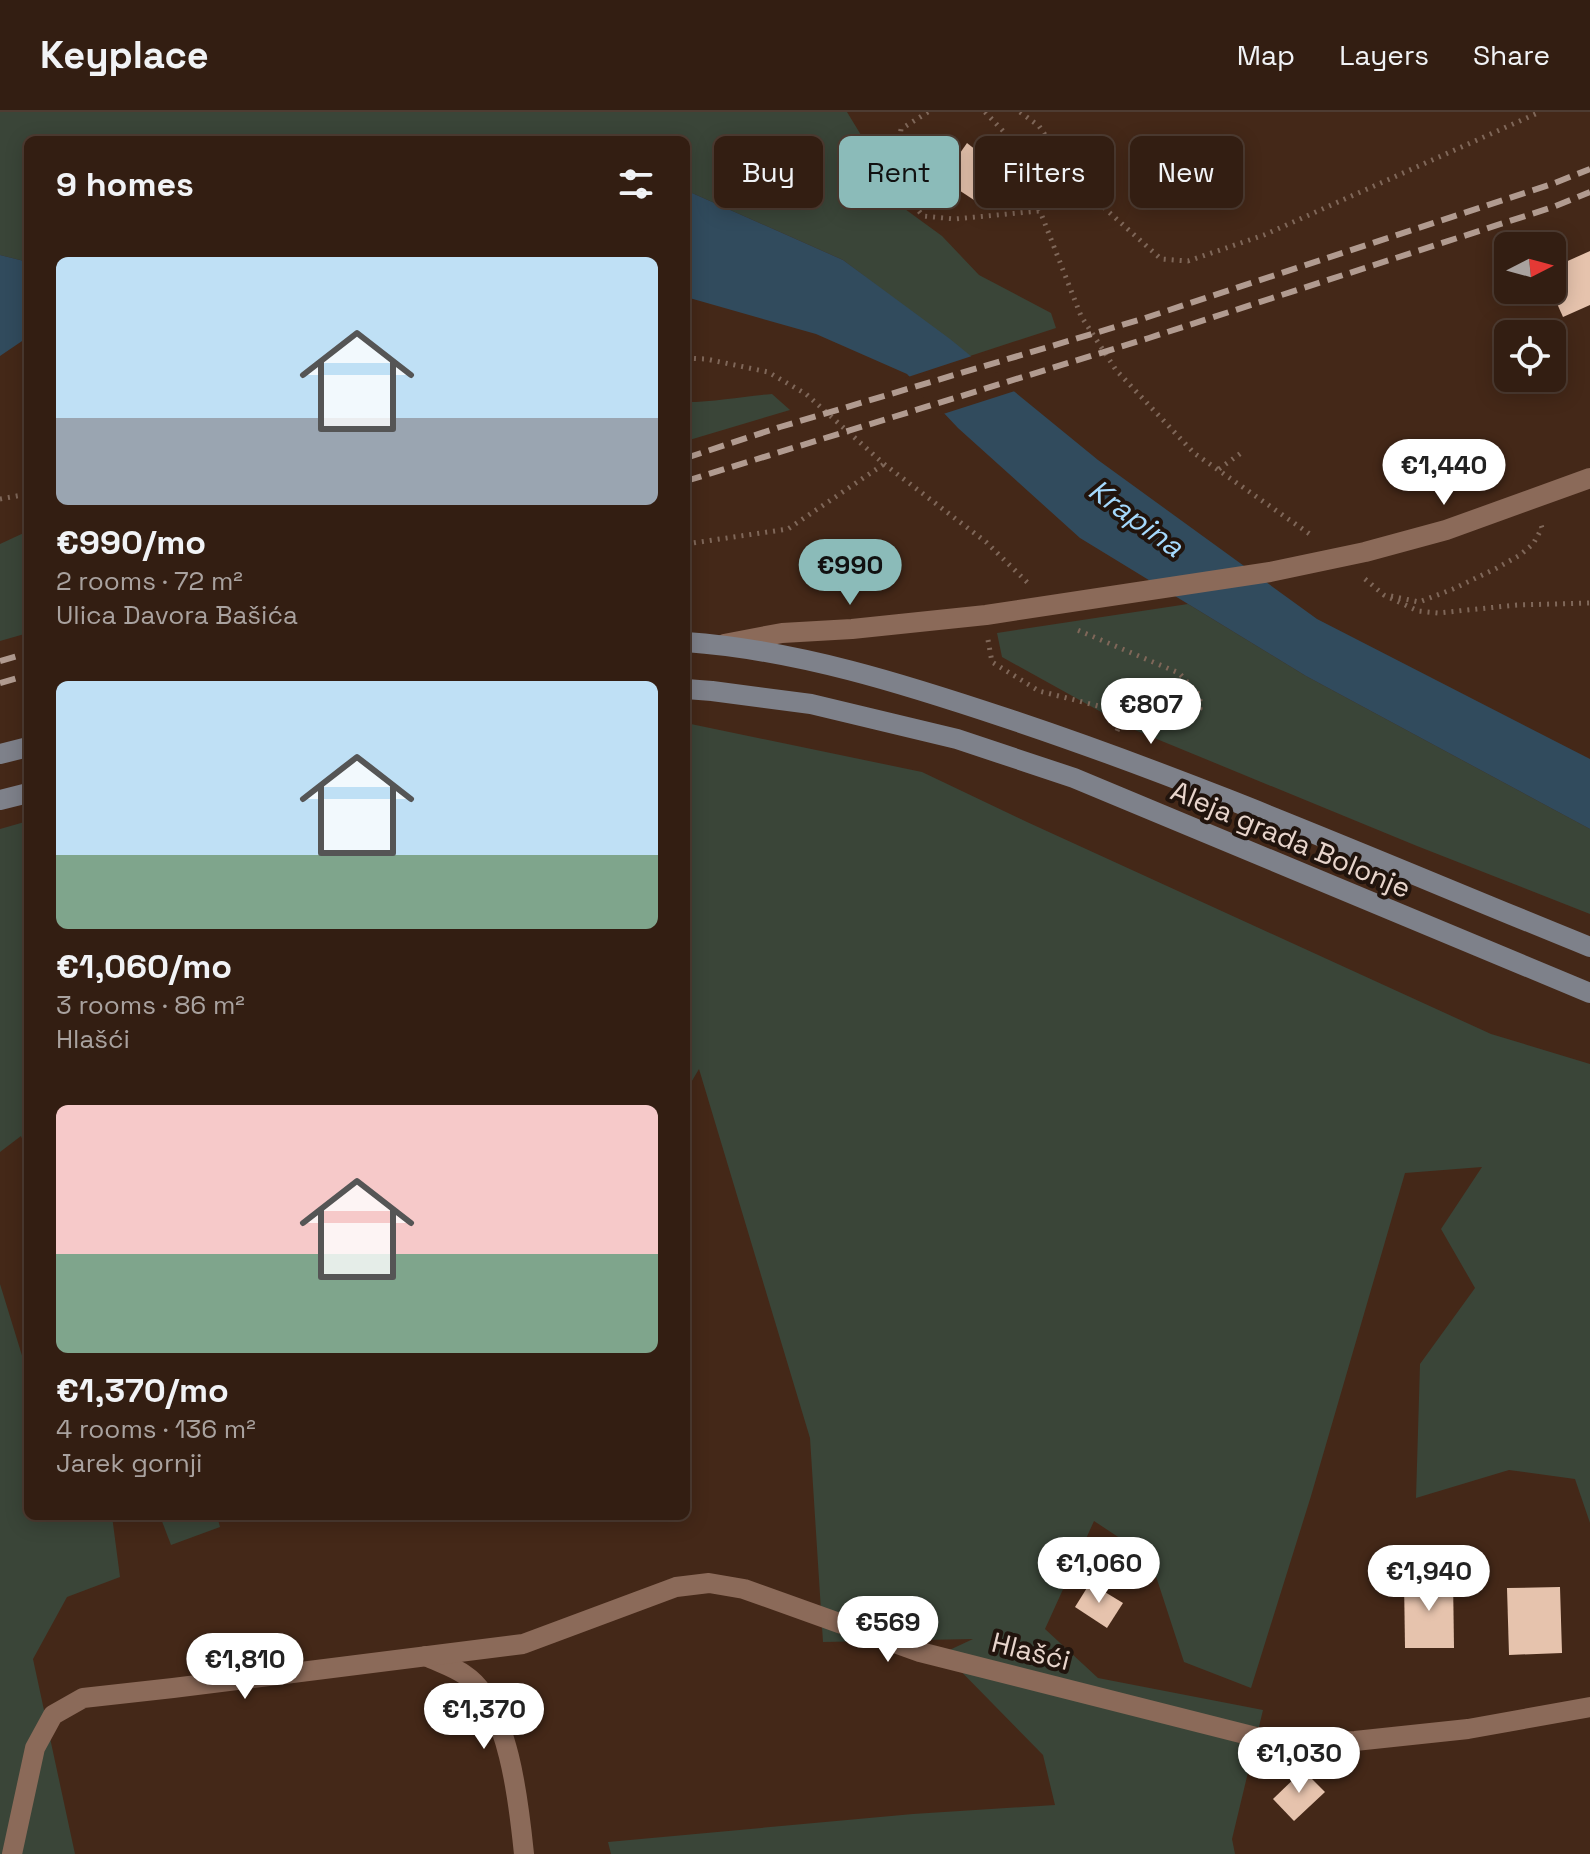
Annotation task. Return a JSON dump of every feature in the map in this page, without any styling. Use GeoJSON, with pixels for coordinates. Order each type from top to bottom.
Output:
{"type":"FeatureCollection","features":[{"type":"Feature","properties":{"kind":"main road","name":"Aleja grada Bolonje"},"geometry":{"type":"LineString","coordinates":[[690,642],[720,644],[838,667],[1078,742],[1240,803],[1590,947]]}},
{"type":"Feature","properties":{"kind":"main road","name":"Aleja grada Bolonje"},"geometry":{"type":"LineString","coordinates":[[690,689],[811,704],[957,739],[1074,778],[1590,993]]}},
{"type":"Feature","properties":{"kind":"main road"},"geometry":{"type":"LineString","coordinates":[[0,754],[24,748]]}},
{"type":"Feature","properties":{"kind":"main road"},"geometry":{"type":"LineString","coordinates":[[0,800],[24,794]]}},
{"type":"Feature","properties":{"kind":"street"},"geometry":{"type":"LineString","coordinates":[[720,644],[782,633],[986,615],[1270,572],[1365,552],[1446,530],[1590,478]]}},
{"type":"Feature","properties":{"kind":"street","name":"Hlašći"},"geometry":{"type":"LineString","coordinates":[[12,1854],[35,1748],[53,1715],[83,1698],[523,1644],[676,1587],[709,1583],[744,1589],[920,1652],[1276,1742],[1355,1741],[1468,1729],[1590,1707]]}},
{"type":"Feature","properties":{"kind":"street"},"geometry":{"type":"LineString","coordinates":[[426,1656],[467,1676],[489,1701],[507,1749],[518,1793],[524,1854]]}},
{"type":"Feature","properties":{"kind":"path"},"geometry":{"type":"LineString","coordinates":[[928,112],[901,129],[897,167],[908,198],[923,216],[955,219],[1040,211]]}},
{"type":"Feature","properties":{"kind":"path"},"geometry":{"type":"LineString","coordinates":[[985,112],[1004,132],[1040,211],[1081,316],[1116,370],[1194,453],[1321,541]]}},
{"type":"Feature","properties":{"kind":"path"},"geometry":{"type":"LineString","coordinates":[[1020,112],[1039,126],[1081,187],[1161,259],[1188,261],[1264,235],[1540,112]]}},
{"type":"Feature","properties":{"kind":"path"},"geometry":{"type":"LineString","coordinates":[[690,358],[768,372],[806,394],[884,464],[986,542],[1030,586]]}},
{"type":"Feature","properties":{"kind":"path"},"geometry":{"type":"LineString","coordinates":[[1218,469],[1241,453]]}},
{"type":"Feature","properties":{"kind":"path"},"geometry":{"type":"LineString","coordinates":[[690,543],[788,529],[884,464]]}},
{"type":"Feature","properties":{"kind":"path"},"geometry":{"type":"LineString","coordinates":[[0,499],[24,495]]}},
{"type":"Feature","properties":{"kind":"path"},"geometry":{"type":"LineString","coordinates":[[1384,595],[1419,602],[1520,555],[1533,544],[1542,528],[1534,498]]}},
{"type":"Feature","properties":{"kind":"path"},"geometry":{"type":"LineString","coordinates":[[1363,577],[1384,595],[1418,611],[1438,613],[1517,605],[1590,603]]}},
{"type":"Feature","properties":{"kind":"path"},"geometry":{"type":"LineString","coordinates":[[986,615],[992,662],[1039,691],[1154,720],[1189,722],[1200,709],[1200,696],[1179,673],[1075,629]]}},
{"type":"Feature","properties":{"kind":"path"},"geometry":{"type":"LineString","coordinates":[[1116,736],[1124,713]]}},
{"type":"Feature","properties":{"kind":"green space"},"geometry":{"type":"Polygon","coordinates":[[[0,112],[847,112],[861,136],[839,136],[839,208],[904,208],[942,236],[979,275],[1051,313],[1056,328],[970,356],[843,260],[726,208],[823,208],[823,136],[714,136],[714,203],[690,193],[690,136],[24,136],[24,261],[0,255],[0,112]]]}},
{"type":"Feature","properties":{"kind":"green space"},"geometry":{"type":"Polygon","coordinates":[[[772,394],[790,410],[690,440],[690,402],[772,394]]]}},
{"type":"Feature","properties":{"kind":"green space"},"geometry":{"type":"Polygon","coordinates":[[[24,533],[24,634],[0,641],[0,544],[24,533]]]}},
{"type":"Feature","properties":{"kind":"green space"},"geometry":{"type":"Polygon","coordinates":[[[1188,604],[1306,676],[1590,829],[1590,914],[1130,728],[1002,657],[997,633],[1188,604]]]}},
{"type":"Feature","properties":{"kind":"green space"},"geometry":{"type":"Polygon","coordinates":[[[690,724],[922,772],[1491,1034],[1590,1064],[1590,1523],[1575,1479],[1509,1470],[1416,1498],[1420,1364],[1475,1288],[1441,1229],[1482,1167],[1405,1173],[1311,1496],[1251,1688],[1184,1662],[1150,1558],[1094,1521],[1045,1629],[1098,1678],[1263,1710],[1232,1839],[1235,1854],[611,1854],[608,1842],[913,1814],[1055,1805],[1043,1755],[943,1653],[973,1639],[823,1642],[810,1438],[699,1069],[690,1084],[690,724]]]}},
{"type":"Feature","properties":{"kind":"green space"},"geometry":{"type":"Polygon","coordinates":[[[24,822],[24,1144],[21,1136],[0,1152],[0,829],[24,822]]]}},
{"type":"Feature","properties":{"kind":"green space"},"geometry":{"type":"Polygon","coordinates":[[[0,1284],[24,1362],[24,1520],[113,1520],[120,1577],[67,1597],[33,1659],[75,1854],[0,1854],[0,1284]]]}},
{"type":"Feature","properties":{"kind":"green space"},"geometry":{"type":"Polygon","coordinates":[[[162,1520],[218,1520],[220,1527],[171,1545],[162,1520]]]}},
{"type":"Feature","properties":{"kind":"water","name":"Krapina"},"geometry":{"type":"Polygon","coordinates":[[[690,193],[714,203],[714,208],[726,208],[843,260],[950,339],[1098,460],[1317,619],[1590,759],[1590,829],[1306,676],[1080,538],[958,428],[907,374],[816,334],[690,298],[690,193]]]}},
{"type":"Feature","properties":{"kind":"water"},"geometry":{"type":"Polygon","coordinates":[[[0,255],[24,261],[24,340],[0,356],[0,255]]]}},
{"type":"Feature","properties":{"kind":"pier"},"geometry":{"type":"Polygon","coordinates":[[[975,355],[1018,390],[940,415],[905,378],[975,355]]]}},
{"type":"Feature","properties":{"kind":"building"},"geometry":{"type":"Polygon","coordinates":[[[967,143],[975,149],[975,201],[959,190],[959,155],[967,143]]]}},
{"type":"Feature","properties":{"kind":"building"},"geometry":{"type":"Polygon","coordinates":[[[1590,251],[1590,305],[1563,317],[1557,304],[1566,304],[1566,262],[1590,251]]]}},
{"type":"Feature","properties":{"kind":"building"},"geometry":{"type":"Polygon","coordinates":[[[1453,1578],[1454,1648],[1405,1648],[1404,1579],[1453,1578]]]}},
{"type":"Feature","properties":{"kind":"building"},"geometry":{"type":"Polygon","coordinates":[[[1090,1583],[1123,1603],[1107,1628],[1075,1607],[1090,1583]]]}},
{"type":"Feature","properties":{"kind":"building"},"geometry":{"type":"Polygon","coordinates":[[[1560,1587],[1562,1653],[1509,1655],[1507,1588],[1560,1587]]]}},
{"type":"Feature","properties":{"kind":"building"},"geometry":{"type":"Polygon","coordinates":[[[1303,1770],[1325,1792],[1294,1821],[1273,1799],[1303,1770]]]}},
{"type":"Feature","properties":{"kind":"railway"},"geometry":{"type":"LineString","coordinates":[[690,457],[1142,319],[1590,169]]}},
{"type":"Feature","properties":{"kind":"railway"},"geometry":{"type":"LineString","coordinates":[[690,480],[1149,338],[1553,207],[1590,192]]}},
{"type":"Feature","properties":{"kind":"railway"},"geometry":{"type":"LineString","coordinates":[[0,661],[24,654]]}},
{"type":"Feature","properties":{"kind":"railway"},"geometry":{"type":"LineString","coordinates":[[0,683],[24,676]]}}]}
